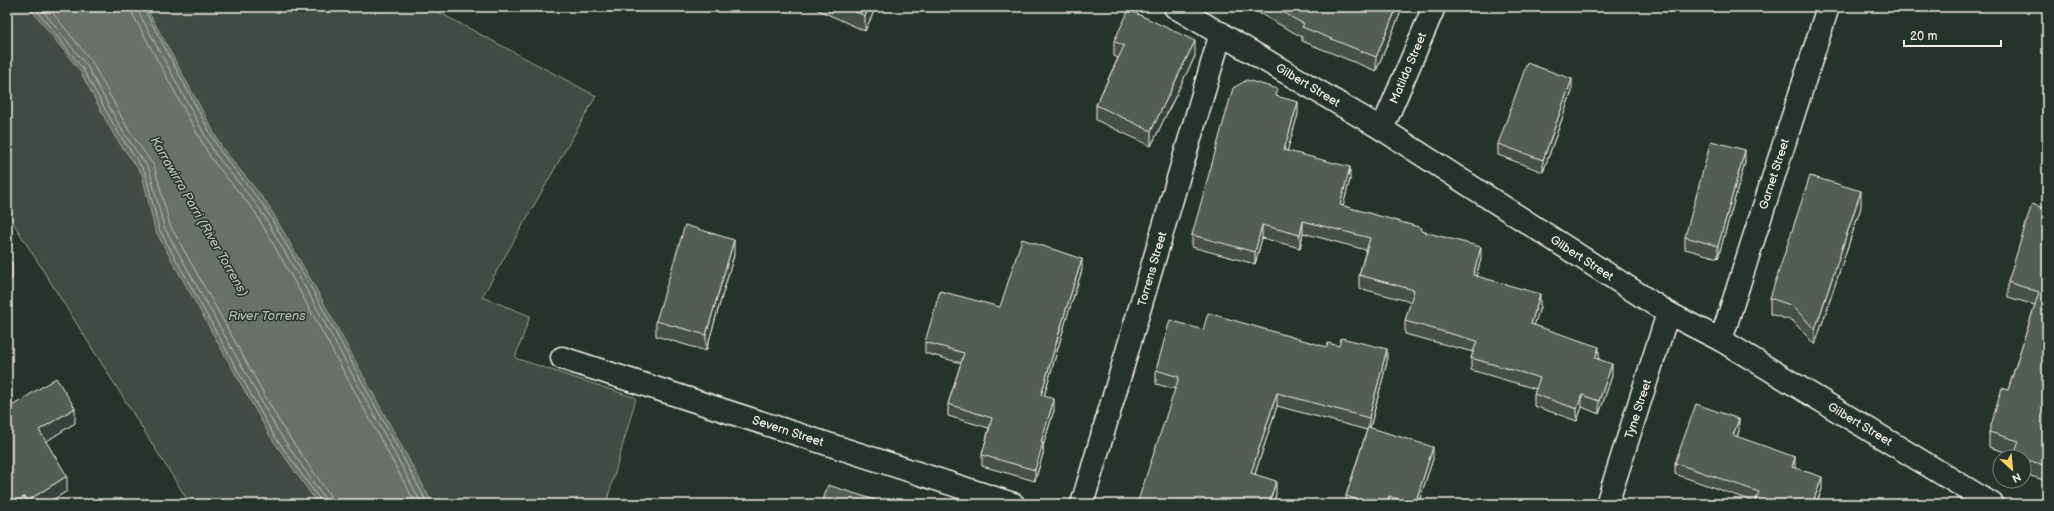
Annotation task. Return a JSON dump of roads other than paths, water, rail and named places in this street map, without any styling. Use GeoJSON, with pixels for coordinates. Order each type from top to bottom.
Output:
{"type":"FeatureCollection","features":[{"type":"Feature","properties":{"kind":"street","name":"Gilbert Street"},"geometry":{"type":"LineString","coordinates":[[1175,7],[1382,129],[1668,313],[1721,340],[1992,504]]}},
{"type":"Feature","properties":{"kind":"street","name":"Matilda Street"},"geometry":{"type":"LineString","coordinates":[[1382,129],[1434,7]]}},
{"type":"Feature","properties":{"kind":"street","name":"Garnet Street"},"geometry":{"type":"LineString","coordinates":[[1721,340],[1828,7]]}},
{"type":"Feature","properties":{"kind":"street","name":"Torrens Street"},"geometry":{"type":"LineString","coordinates":[[1082,504],[1221,33]]}},
{"type":"Feature","properties":{"kind":"street","name":"Tyne Street"},"geometry":{"type":"LineString","coordinates":[[1608,504],[1668,313]]}},
{"type":"Feature","properties":{"kind":"street","name":"Severn Street"},"geometry":{"type":"LineString","coordinates":[[562,358],[1013,504]]}},
{"type":"Feature","properties":{"kind":"water","name":"River Torrens"},"geometry":{"type":"Polygon","coordinates":[[[29,7],[146,7],[223,149],[267,203],[315,287],[433,504],[318,504],[270,436],[155,230],[142,174],[115,137],[80,71],[29,7]]]}},
{"type":"Feature","properties":{"kind":"water label","name":"Karrawirra Parri (River Torrens)"},"geometry":{"type":"Point","coordinates":[200,216]}}]}
